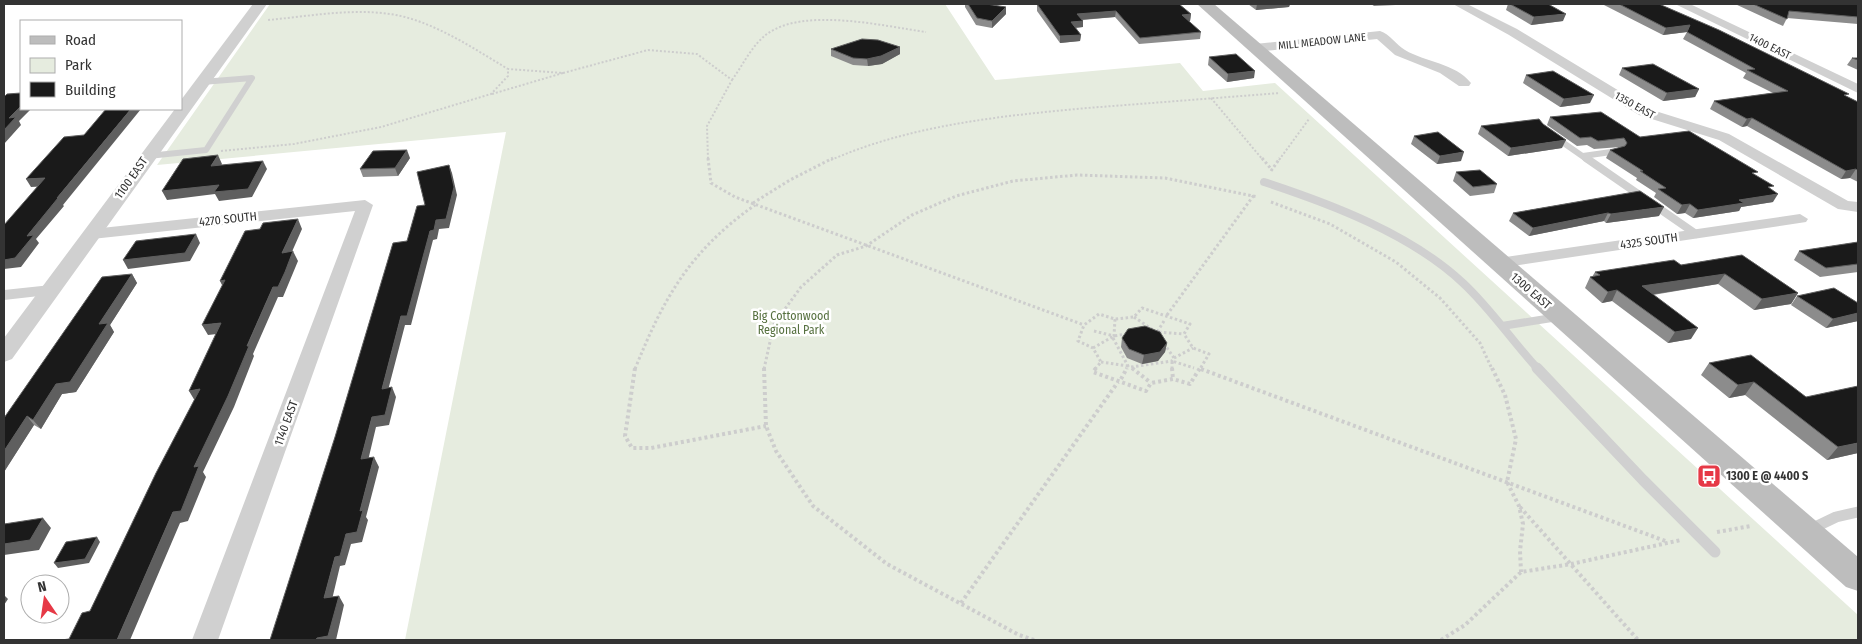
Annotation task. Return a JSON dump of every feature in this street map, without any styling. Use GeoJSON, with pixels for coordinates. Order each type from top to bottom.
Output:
{"type":"FeatureCollection","features":[{"type":"Feature","properties":{"kind":"main road","name":"1300 EAST"},"geometry":{"type":"LineString","coordinates":[[1205,4],[1858,577]]}},
{"type":"Feature","properties":{"kind":"street","name":"1350 EAST"},"geometry":{"type":"LineString","coordinates":[[1459,4],[1513,32],[1649,114],[1724,137],[1851,206]]}},
{"type":"Feature","properties":{"kind":"street","name":"1400 EAST"},"geometry":{"type":"LineString","coordinates":[[1681,4],[1858,89]]}},
{"type":"Feature","properties":{"kind":"street","name":"1100 EAST"},"geometry":{"type":"LineString","coordinates":[[182,109],[202,82],[262,12]]}},
{"type":"Feature","properties":{"kind":"street","name":"MILL MEADOW LANE"},"geometry":{"type":"LineString","coordinates":[[1255,48],[1380,35],[1399,52],[1445,70],[1464,83]]}},
{"type":"Feature","properties":{"kind":"street","name":"1100 EAST"},"geometry":{"type":"LineString","coordinates":[[4,354],[181,110]]}},
{"type":"Feature","properties":{"kind":"street","name":"4270 SOUTH"},"geometry":{"type":"LineString","coordinates":[[92,234],[365,205]]}},
{"type":"Feature","properties":{"kind":"street","name":"1140 EAST"},"geometry":{"type":"LineString","coordinates":[[205,640],[365,205]]}},
{"type":"Feature","properties":{"kind":"street","name":"4325 SOUTH"},"geometry":{"type":"LineString","coordinates":[[1499,263],[1800,219]]}},
{"type":"Feature","properties":{"kind":"street"},"geometry":{"type":"LineString","coordinates":[[4,295],[52,290]]}},
{"type":"Feature","properties":{"kind":"lane"},"geometry":{"type":"LineString","coordinates":[[147,156],[206,150],[252,78],[202,82]]}},
{"type":"Feature","properties":{"kind":"lane"},"geometry":{"type":"LineString","coordinates":[[1550,134],[1696,234]]}},
{"type":"Feature","properties":{"kind":"lane"},"geometry":{"type":"LineString","coordinates":[[1583,156],[1618,151]]}},
{"type":"Feature","properties":{"kind":"lane"},"geometry":{"type":"LineString","coordinates":[[1264,182],[1310,196],[1357,216],[1410,245],[1452,274],[1488,307],[1514,342],[1651,491],[1715,552]]}},
{"type":"Feature","properties":{"kind":"lane"},"geometry":{"type":"LineString","coordinates":[[1502,326],[1560,316]]}},
{"type":"Feature","properties":{"kind":"lane"},"geometry":{"type":"LineString","coordinates":[[1806,532],[1836,516],[1858,512]]}},
{"type":"Feature","properties":{"kind":"path"},"geometry":{"type":"LineString","coordinates":[[262,12],[357,13],[396,16],[435,30],[508,69],[563,73]]}},
{"type":"Feature","properties":{"kind":"path"},"geometry":{"type":"LineString","coordinates":[[926,32],[813,20],[791,23],[768,33],[732,80],[707,126],[706,143],[711,183],[735,197],[1084,325]]}},
{"type":"Feature","properties":{"kind":"path"},"geometry":{"type":"LineString","coordinates":[[230,151],[327,139],[381,127],[648,50],[697,54],[732,80]]}},
{"type":"Feature","properties":{"kind":"path"},"geometry":{"type":"LineString","coordinates":[[491,94],[508,76],[508,69]]}},
{"type":"Feature","properties":{"kind":"path"},"geometry":{"type":"LineString","coordinates":[[766,426],[650,448],[632,448],[625,436],[633,373],[650,329],[675,284],[706,246],[754,204],[812,168],[855,150],[904,134],[958,122],[1004,115],[1280,92]]}},
{"type":"Feature","properties":{"kind":"path"},"geometry":{"type":"LineString","coordinates":[[1211,98],[1272,170]]}},
{"type":"Feature","properties":{"kind":"path"},"geometry":{"type":"LineString","coordinates":[[1167,315],[1309,119]]}},
{"type":"Feature","properties":{"kind":"path"},"geometry":{"type":"LineString","coordinates":[[1034,640],[1019,635],[887,564],[813,506],[776,451],[766,426],[764,369],[774,324],[801,287],[837,255],[866,246],[921,211],[956,196],[1013,181],[1077,174],[1165,178],[1254,195],[1338,229],[1396,262],[1446,305],[1480,343],[1505,395],[1516,439],[1507,482],[1520,506],[1638,640]]}},
{"type":"Feature","properties":{"kind":"path"},"geometry":{"type":"LineString","coordinates":[[1134,317],[1142,308],[1167,315],[1190,324],[1184,334]]}},
{"type":"Feature","properties":{"kind":"path"},"geometry":{"type":"LineString","coordinates":[[1101,362],[1093,348],[1078,341],[1084,325],[1099,314],[1115,319],[1134,317],[1155,331],[1173,360],[1173,379]]}},
{"type":"Feature","properties":{"kind":"path"},"geometry":{"type":"LineString","coordinates":[[1115,319],[1113,337],[1130,366],[1151,383]]}},
{"type":"Feature","properties":{"kind":"path"},"geometry":{"type":"LineString","coordinates":[[1155,331],[1164,321]]}},
{"type":"Feature","properties":{"kind":"path"},"geometry":{"type":"LineString","coordinates":[[1094,331],[1113,337]]}},
{"type":"Feature","properties":{"kind":"path"},"geometry":{"type":"LineString","coordinates":[[1143,332],[1155,331],[1184,334]]}},
{"type":"Feature","properties":{"kind":"path"},"geometry":{"type":"LineString","coordinates":[[1093,348],[1113,337],[1134,333]]}},
{"type":"Feature","properties":{"kind":"path"},"geometry":{"type":"LineString","coordinates":[[1101,362],[1093,372],[1146,391],[1151,383],[1173,379],[1190,384],[1209,354],[1193,348],[1184,334]]}},
{"type":"Feature","properties":{"kind":"path"},"geometry":{"type":"LineString","coordinates":[[1101,362],[1130,366],[1173,360],[1193,348]]}},
{"type":"Feature","properties":{"kind":"path"},"geometry":{"type":"LineString","coordinates":[[1173,360],[1194,368]]}},
{"type":"Feature","properties":{"kind":"path"},"geometry":{"type":"LineString","coordinates":[[961,603],[1130,366]]}},
{"type":"Feature","properties":{"kind":"path"},"geometry":{"type":"LineString","coordinates":[[1201,369],[1668,542]]}},
{"type":"Feature","properties":{"kind":"path"},"geometry":{"type":"LineString","coordinates":[[1520,506],[1523,524],[1520,551],[1521,572]]}},
{"type":"Feature","properties":{"kind":"path"},"geometry":{"type":"LineString","coordinates":[[1440,640],[1465,625],[1521,572],[1570,564],[1751,526]]}},
{"type":"Feature","properties":{"kind":"green space","name":"Big Cottonwood Regional Park"},"geometry":{"type":"Polygon","coordinates":[[[270,4],[945,4],[995,80],[1180,63],[1203,91],[1275,83],[1858,615],[1858,640],[405,640],[506,132],[157,165],[270,4]]]}},
{"type":"Feature","properties":{"kind":"building"},"geometry":{"type":"Polygon","coordinates":[[[968,4],[1006,7],[992,21],[977,18],[968,4]]]}},
{"type":"Feature","properties":{"kind":"building"},"geometry":{"type":"Polygon","coordinates":[[[1037,4],[1179,4],[1191,14],[1182,15],[1201,32],[1140,38],[1116,11],[1077,14],[1083,21],[1071,22],[1081,35],[1060,36],[1037,4]]]}},
{"type":"Feature","properties":{"kind":"building"},"geometry":{"type":"Polygon","coordinates":[[[1510,4],[1548,4],[1566,14],[1534,17],[1510,4]]]}},
{"type":"Feature","properties":{"kind":"building"},"geometry":{"type":"Polygon","coordinates":[[[1619,4],[1659,4],[1719,30],[1849,94],[1844,95],[1858,102],[1858,171],[1856,169],[1846,171],[1752,118],[1747,119],[1714,101],[1788,91],[1747,70],[1755,69],[1687,32],[1690,25],[1666,28],[1619,4]]]}},
{"type":"Feature","properties":{"kind":"building"},"geometry":{"type":"Polygon","coordinates":[[[1753,4],[1858,4],[1858,17],[1789,11],[1787,19],[1753,4]]]}},
{"type":"Feature","properties":{"kind":"building"},"geometry":{"type":"Polygon","coordinates":[[[862,39],[878,40],[900,47],[881,56],[867,59],[853,58],[831,49],[862,39]]]}},
{"type":"Feature","properties":{"kind":"building"},"geometry":{"type":"Polygon","coordinates":[[[1236,54],[1255,71],[1228,74],[1209,57],[1236,54]]]}},
{"type":"Feature","properties":{"kind":"building"},"geometry":{"type":"Polygon","coordinates":[[[1653,64],[1699,89],[1667,93],[1622,68],[1653,64]]]}},
{"type":"Feature","properties":{"kind":"building"},"geometry":{"type":"Polygon","coordinates":[[[1553,71],[1594,95],[1564,99],[1526,75],[1553,71]]]}},
{"type":"Feature","properties":{"kind":"building"},"geometry":{"type":"Polygon","coordinates":[[[20,93],[20,107],[9,118],[16,117],[4,130],[4,97],[7,94],[20,93]]]}},
{"type":"Feature","properties":{"kind":"building"},"geometry":{"type":"Polygon","coordinates":[[[105,110],[130,110],[27,236],[34,235],[15,258],[4,260],[4,225],[45,178],[26,179],[64,137],[84,135],[105,110]]]}},
{"type":"Feature","properties":{"kind":"building"},"geometry":{"type":"Polygon","coordinates":[[[1601,112],[1640,137],[1689,131],[1758,172],[1752,173],[1774,186],[1768,187],[1778,194],[1739,200],[1744,203],[1698,210],[1690,204],[1682,205],[1658,189],[1666,188],[1610,150],[1625,146],[1627,143],[1624,138],[1598,141],[1591,137],[1580,138],[1550,117],[1601,112]]]}},
{"type":"Feature","properties":{"kind":"building"},"geometry":{"type":"Polygon","coordinates":[[[1539,119],[1566,140],[1511,148],[1481,126],[1539,119]]]}},
{"type":"Feature","properties":{"kind":"building"},"geometry":{"type":"Polygon","coordinates":[[[1438,132],[1464,152],[1440,156],[1414,136],[1438,132]]]}},
{"type":"Feature","properties":{"kind":"building"},"geometry":{"type":"Polygon","coordinates":[[[407,150],[395,168],[360,169],[373,151],[407,150]]]}},
{"type":"Feature","properties":{"kind":"building"},"geometry":{"type":"Polygon","coordinates":[[[218,155],[211,166],[263,161],[248,189],[214,192],[219,185],[162,191],[183,159],[218,155]]]}},
{"type":"Feature","properties":{"kind":"building"},"geometry":{"type":"Polygon","coordinates":[[[449,165],[454,187],[446,219],[436,220],[434,230],[430,231],[407,316],[401,316],[382,389],[392,387],[385,415],[372,417],[361,459],[374,457],[360,511],[363,510],[357,532],[346,534],[340,556],[335,557],[324,598],[339,596],[328,636],[317,638],[316,640],[270,640],[335,437],[393,243],[407,241],[417,206],[425,205],[417,172],[449,165]]]}},
{"type":"Feature","properties":{"kind":"building"},"geometry":{"type":"Polygon","coordinates":[[[1480,170],[1497,184],[1473,187],[1456,172],[1480,170]]]}},
{"type":"Feature","properties":{"kind":"building"},"geometry":{"type":"Polygon","coordinates":[[[1640,191],[1664,207],[1608,213],[1533,228],[1513,213],[1640,191]]]}},
{"type":"Feature","properties":{"kind":"building"},"geometry":{"type":"Polygon","coordinates":[[[298,219],[282,253],[293,251],[285,272],[278,287],[273,287],[247,346],[249,346],[228,396],[194,467],[199,466],[181,511],[173,512],[117,640],[61,640],[69,639],[82,613],[90,611],[156,473],[200,389],[189,391],[221,323],[202,325],[225,280],[220,281],[245,231],[260,229],[263,223],[298,219]]]}},
{"type":"Feature","properties":{"kind":"building"},"geometry":{"type":"Polygon","coordinates":[[[196,234],[185,253],[123,260],[136,241],[196,234]]]}},
{"type":"Feature","properties":{"kind":"building"},"geometry":{"type":"Polygon","coordinates":[[[1858,242],[1858,264],[1826,268],[1799,251],[1858,242]]]}},
{"type":"Feature","properties":{"kind":"building"},"geometry":{"type":"Polygon","coordinates":[[[1742,255],[1798,293],[1762,299],[1725,274],[1642,286],[1698,328],[1675,332],[1617,290],[1608,292],[1590,277],[1600,275],[1595,272],[1674,260],[1681,265],[1742,255]]]}},
{"type":"Feature","properties":{"kind":"building"},"geometry":{"type":"Polygon","coordinates":[[[132,274],[99,324],[108,323],[70,382],[56,384],[33,420],[27,416],[4,451],[4,418],[102,277],[132,274]]]}},
{"type":"Feature","properties":{"kind":"building"},"geometry":{"type":"Polygon","coordinates":[[[1834,288],[1858,303],[1858,313],[1833,319],[1797,296],[1834,288]]]}},
{"type":"Feature","properties":{"kind":"building"},"geometry":{"type":"Polygon","coordinates":[[[1145,326],[1160,332],[1167,343],[1160,352],[1144,355],[1129,349],[1122,338],[1128,329],[1145,326]]]}},
{"type":"Feature","properties":{"kind":"building"},"geometry":{"type":"Polygon","coordinates":[[[1751,355],[1806,397],[1858,386],[1858,443],[1838,447],[1754,382],[1738,385],[1709,363],[1751,355]]]}},
{"type":"Feature","properties":{"kind":"building"},"geometry":{"type":"Polygon","coordinates":[[[43,518],[30,540],[4,544],[4,524],[43,518]]]}},
{"type":"Feature","properties":{"kind":"building"},"geometry":{"type":"Polygon","coordinates":[[[97,537],[85,559],[54,563],[66,542],[97,537]]]}},
{"type":"Feature","properties":{"kind":"place","name":"1300 E @ 4400 S"},"geometry":{"type":"Point","coordinates":[1709,476]}}]}
